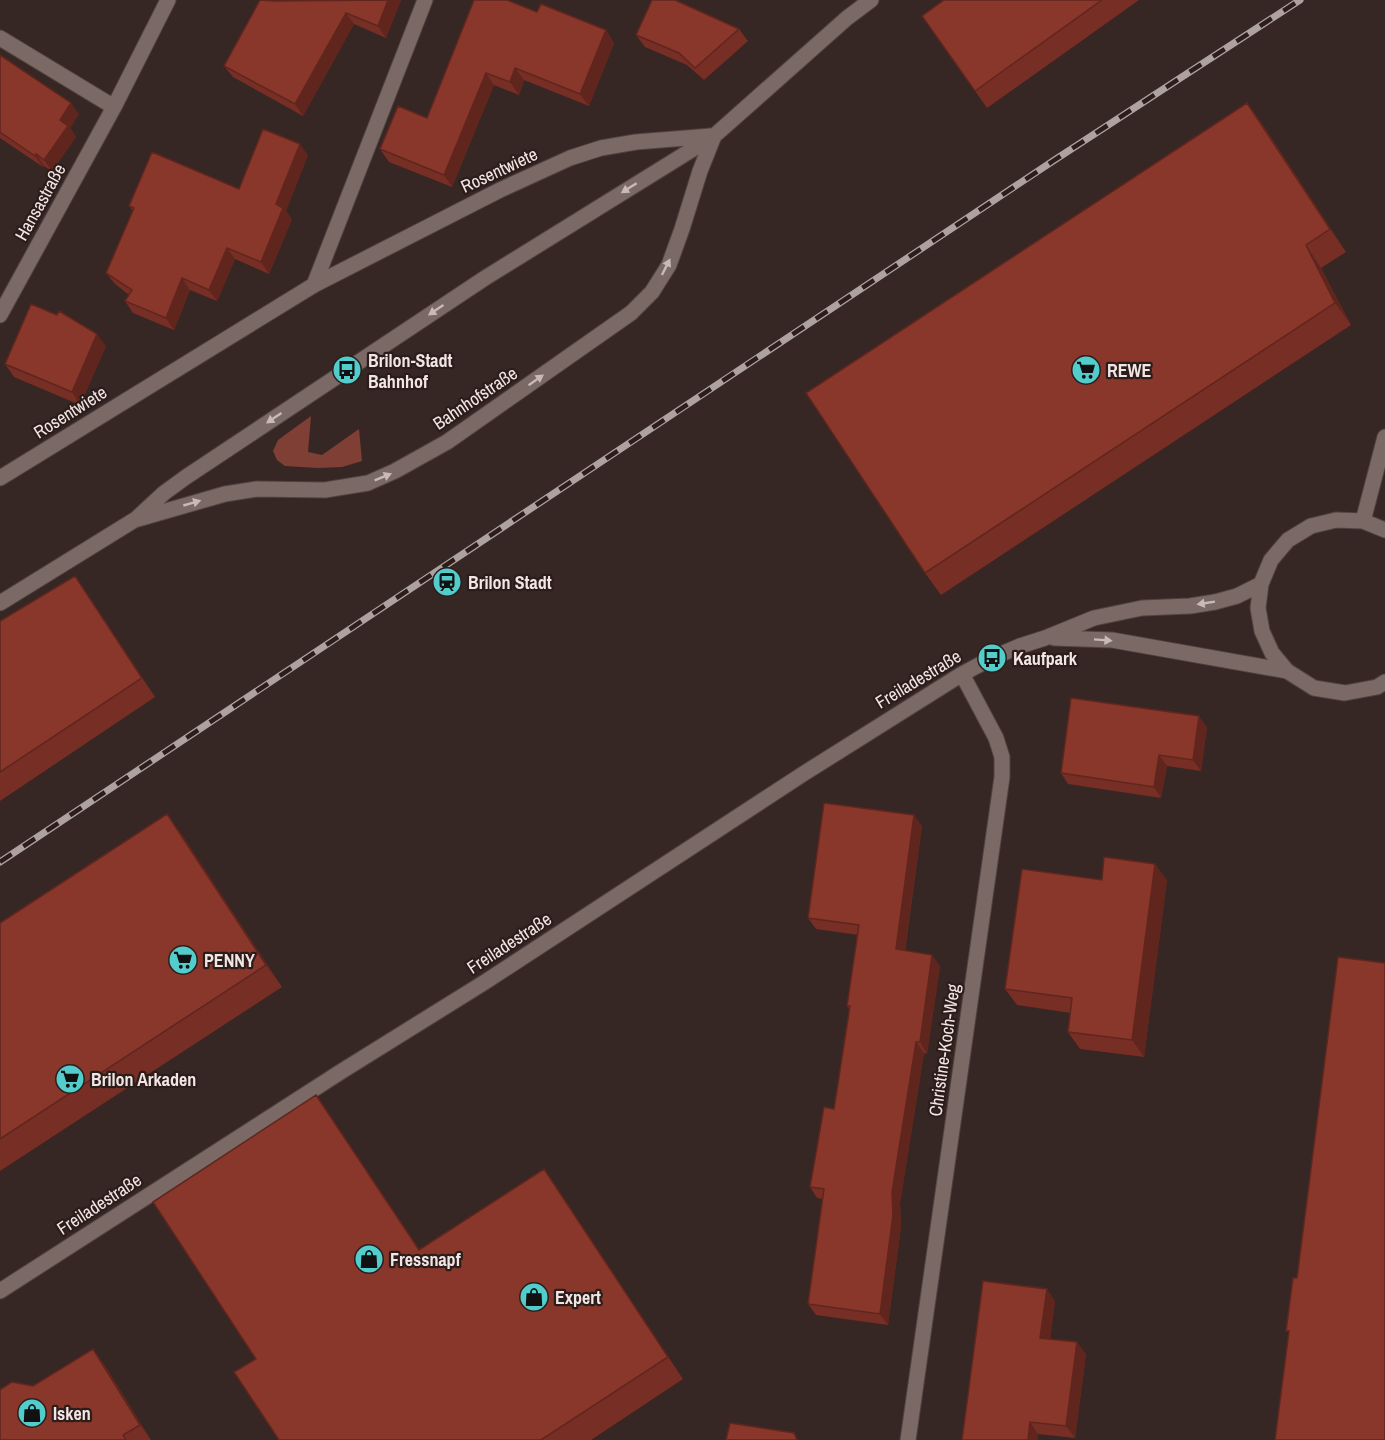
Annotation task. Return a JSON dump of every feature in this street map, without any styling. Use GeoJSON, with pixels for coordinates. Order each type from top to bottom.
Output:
{"type":"FeatureCollection","features":[{"type":"Feature","properties":{"kind":"street","name":"Hansastraße"},"geometry":{"type":"LineString","coordinates":[[0,315],[114,107],[168,0]]}},
{"type":"Feature","properties":{"kind":"street"},"geometry":{"type":"LineString","coordinates":[[314,285],[425,0]]}},
{"type":"Feature","properties":{"kind":"street","name":"Bahnhofstraße"},"geometry":{"type":"LineString","coordinates":[[0,603],[135,519],[164,493],[195,471],[485,278],[714,136],[838,26],[871,0]]}},
{"type":"Feature","properties":{"kind":"street"},"geometry":{"type":"LineString","coordinates":[[0,38],[114,107]]}},
{"type":"Feature","properties":{"kind":"street","name":"Rosentwiete"},"geometry":{"type":"LineString","coordinates":[[0,478],[314,285],[500,190],[570,158],[601,148],[636,142],[714,136]]}},
{"type":"Feature","properties":{"kind":"street","name":"Bahnhofstraße"},"geometry":{"type":"LineString","coordinates":[[135,519],[225,494],[257,489],[325,490],[368,483],[447,442],[631,313],[652,292],[669,265],[696,182],[714,136]]}},
{"type":"Feature","properties":{"kind":"street"},"geometry":{"type":"LineString","coordinates":[[1363,521],[1385,438]]}},
{"type":"Feature","properties":{"kind":"street"},"geometry":{"type":"LineString","coordinates":[[1385,530],[1363,521],[1336,520],[1311,526],[1288,540],[1271,560],[1261,584],[1258,608],[1262,631],[1272,653],[1287,671],[1314,688],[1345,693],[1377,687],[1385,682]]}},
{"type":"Feature","properties":{"kind":"street","name":"Freiladestraße"},"geometry":{"type":"LineString","coordinates":[[0,1291],[962,674],[1020,646],[1094,618],[1142,608],[1190,606],[1215,602],[1237,596],[1261,584]]}},
{"type":"Feature","properties":{"kind":"street","name":"Freiladestraße"},"geometry":{"type":"LineString","coordinates":[[1045,638],[1112,640],[1287,671]]}},
{"type":"Feature","properties":{"kind":"street","name":"Christine-Koch-Weg"},"geometry":{"type":"LineString","coordinates":[[908,1440],[1002,777],[1002,758],[996,738],[962,674]]}},
{"type":"Feature","properties":{"kind":"shaded area"},"geometry":{"type":"Polygon","coordinates":[[[311,416],[308,452],[322,455],[359,429],[362,461],[342,467],[318,468],[285,466],[277,460],[273,451],[278,440],[311,416]]]}},
{"type":"Feature","properties":{"kind":"building"},"geometry":{"type":"Polygon","coordinates":[[[260,0],[388,0],[378,26],[346,13],[295,104],[224,66],[260,0]]]}},
{"type":"Feature","properties":{"kind":"building"},"geometry":{"type":"Polygon","coordinates":[[[474,0],[507,0],[537,12],[541,4],[606,30],[580,94],[515,68],[510,82],[486,73],[444,175],[380,149],[398,106],[427,118],[474,0]]]}},
{"type":"Feature","properties":{"kind":"building"},"geometry":{"type":"Polygon","coordinates":[[[652,0],[675,0],[739,29],[695,68],[679,53],[636,35],[652,0]]]}},
{"type":"Feature","properties":{"kind":"building"},"geometry":{"type":"Polygon","coordinates":[[[944,0],[1102,0],[975,91],[922,16],[944,0]]]}},
{"type":"Feature","properties":{"kind":"building"},"geometry":{"type":"Polygon","coordinates":[[[0,55],[71,103],[60,120],[68,126],[44,160],[0,132],[0,55]]]}},
{"type":"Feature","properties":{"kind":"building","name":"REWE"},"geometry":{"type":"Polygon","coordinates":[[[1247,103],[1330,229],[1306,245],[1335,303],[925,573],[806,393],[1247,103]]]}},
{"type":"Feature","properties":{"kind":"building"},"geometry":{"type":"Polygon","coordinates":[[[263,129],[300,144],[276,204],[283,208],[261,262],[227,248],[209,290],[182,278],[166,318],[125,301],[132,290],[106,273],[134,208],[129,206],[152,152],[239,189],[263,129]]]}},
{"type":"Feature","properties":{"kind":"building"},"geometry":{"type":"Polygon","coordinates":[[[31,304],[57,315],[59,311],[97,334],[72,392],[5,364],[31,304]]]}},
{"type":"Feature","properties":{"kind":"building"},"geometry":{"type":"Polygon","coordinates":[[[75,576],[142,678],[0,772],[0,621],[75,576]]]}},
{"type":"Feature","properties":{"kind":"building"},"geometry":{"type":"Polygon","coordinates":[[[1071,698],[1199,716],[1193,760],[1159,755],[1154,787],[1061,773],[1071,698]]]}},
{"type":"Feature","properties":{"kind":"building"},"geometry":{"type":"Polygon","coordinates":[[[824,803],[914,815],[896,949],[932,955],[920,1042],[916,1042],[892,1192],[893,1215],[880,1314],[808,1304],[824,1189],[810,1187],[824,1107],[834,1109],[850,1006],[847,1006],[859,925],[808,918],[824,803]]]}},
{"type":"Feature","properties":{"kind":"building","name":"Brilon Arkaden"},"geometry":{"type":"Polygon","coordinates":[[[167,814],[266,965],[0,1139],[0,923],[167,814]]]}},
{"type":"Feature","properties":{"kind":"building"},"geometry":{"type":"Polygon","coordinates":[[[1104,857],[1155,864],[1132,1040],[1068,1032],[1072,998],[1005,989],[1022,869],[1102,880],[1104,857]]]}},
{"type":"Feature","properties":{"kind":"building"},"geometry":{"type":"Polygon","coordinates":[[[1338,957],[1385,963],[1385,1440],[1275,1440],[1289,1331],[1286,1331],[1293,1278],[1297,1278],[1338,957]]]}},
{"type":"Feature","properties":{"kind":"building"},"geometry":{"type":"Polygon","coordinates":[[[316,1095],[419,1250],[544,1169],[668,1357],[541,1440],[279,1440],[234,1372],[256,1359],[153,1202],[316,1095]]]}},
{"type":"Feature","properties":{"kind":"building"},"geometry":{"type":"Polygon","coordinates":[[[983,1281],[1047,1289],[1040,1338],[1077,1342],[1066,1426],[1030,1422],[1028,1440],[962,1440],[983,1281]]]}},
{"type":"Feature","properties":{"kind":"building"},"geometry":{"type":"Polygon","coordinates":[[[93,1349],[140,1425],[123,1435],[126,1440],[0,1440],[0,1390],[12,1382],[33,1386],[93,1349]]]}},
{"type":"Feature","properties":{"kind":"building"},"geometry":{"type":"Polygon","coordinates":[[[730,1423],[794,1433],[797,1440],[726,1440],[730,1423]]]}},
{"type":"Feature","properties":{"kind":"railway"},"geometry":{"type":"LineString","coordinates":[[0,862],[1053,161],[1300,0]]}},
{"type":"Feature","properties":{"kind":"place","name":"Brilon-Stadt Bahnhof"},"geometry":{"type":"Point","coordinates":[347,370]}},
{"type":"Feature","properties":{"kind":"place","name":"REWE"},"geometry":{"type":"Point","coordinates":[1086,370]}},
{"type":"Feature","properties":{"kind":"place","name":"Brilon Stadt"},"geometry":{"type":"Point","coordinates":[447,582]}},
{"type":"Feature","properties":{"kind":"place","name":"Kaufpark"},"geometry":{"type":"Point","coordinates":[992,658]}},
{"type":"Feature","properties":{"kind":"place","name":"PENNY"},"geometry":{"type":"Point","coordinates":[183,960]}},
{"type":"Feature","properties":{"kind":"place","name":"Brilon Arkaden"},"geometry":{"type":"Point","coordinates":[70,1079]}},
{"type":"Feature","properties":{"kind":"place","name":"Fressnapf"},"geometry":{"type":"Point","coordinates":[369,1259]}},
{"type":"Feature","properties":{"kind":"place","name":"Expert"},"geometry":{"type":"Point","coordinates":[534,1297]}},
{"type":"Feature","properties":{"kind":"place","name":"Isken"},"geometry":{"type":"Point","coordinates":[32,1413]}}]}
